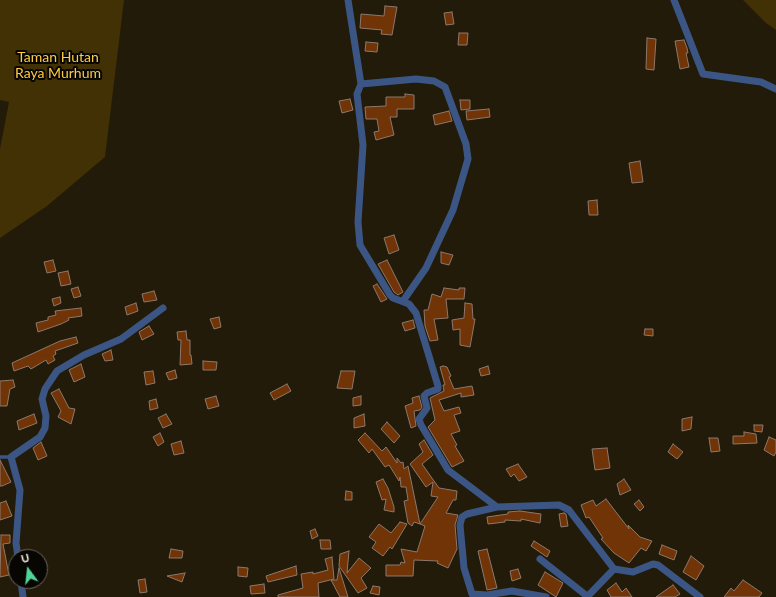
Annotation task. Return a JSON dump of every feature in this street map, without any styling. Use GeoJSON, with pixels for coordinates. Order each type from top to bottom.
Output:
{"type":"FeatureCollection","features":[{"type":"Feature","properties":{"kind":"street"},"geometry":{"type":"LineString","coordinates":[[348,0],[361,84],[357,94],[363,145],[358,236],[365,256],[390,295],[409,304],[416,313],[438,386],[438,389],[427,392],[424,396],[427,408],[419,419],[421,425],[448,470],[497,507]]}},
{"type":"Feature","properties":{"kind":"street"},"geometry":{"type":"LineString","coordinates":[[674,0],[703,74],[761,82],[776,89]]}},
{"type":"Feature","properties":{"kind":"street"},"geometry":{"type":"LineString","coordinates":[[361,84],[416,79],[434,81],[445,87],[466,144],[468,159],[453,210],[426,268],[403,302]]}},
{"type":"Feature","properties":{"kind":"street"},"geometry":{"type":"LineString","coordinates":[[17,549],[20,490],[11,457],[40,436],[45,428],[46,416],[42,399],[44,389],[57,371],[84,355],[121,339],[163,308]]}},
{"type":"Feature","properties":{"kind":"street"},"geometry":{"type":"LineString","coordinates":[[546,597],[512,590],[478,596],[472,594],[464,568],[461,520],[467,514],[497,507],[559,505],[569,510],[614,569],[633,572],[653,564],[658,565],[700,597]]}},
{"type":"Feature","properties":{"kind":"street"},"geometry":{"type":"LineString","coordinates":[[540,559],[587,596],[614,569]]}},
{"type":"Feature","properties":{"kind":"lane"},"geometry":{"type":"LineString","coordinates":[[0,457],[11,457]]}},
{"type":"Feature","properties":{"kind":"green space","name":"Taman Hutan Raya Murhum"},"geometry":{"type":"Polygon","coordinates":[[[0,0],[124,0],[105,157],[47,206],[0,238],[0,149],[9,102],[0,100],[0,0]]]}},
{"type":"Feature","properties":{"kind":"green space"},"geometry":{"type":"Polygon","coordinates":[[[743,0],[776,0],[776,30],[766,23],[743,0]]]}},
{"type":"Feature","properties":{"kind":"building"},"geometry":{"type":"Polygon","coordinates":[[[385,6],[397,7],[392,35],[381,34],[382,30],[360,28],[361,14],[384,16],[385,6]]]}},
{"type":"Feature","properties":{"kind":"building"},"geometry":{"type":"Polygon","coordinates":[[[452,12],[454,24],[446,25],[444,13],[452,12]]]}},
{"type":"Feature","properties":{"kind":"building"},"geometry":{"type":"Polygon","coordinates":[[[459,33],[468,33],[467,45],[458,45],[459,33]]]}},
{"type":"Feature","properties":{"kind":"building"},"geometry":{"type":"Polygon","coordinates":[[[647,38],[656,39],[654,70],[646,69],[647,38]]]}},
{"type":"Feature","properties":{"kind":"building"},"geometry":{"type":"Polygon","coordinates":[[[684,40],[688,53],[686,53],[689,67],[680,69],[675,41],[684,40]]]}},
{"type":"Feature","properties":{"kind":"building"},"geometry":{"type":"Polygon","coordinates":[[[366,42],[378,43],[377,52],[365,51],[366,42]]]}},
{"type":"Feature","properties":{"kind":"building"},"geometry":{"type":"Polygon","coordinates":[[[405,94],[414,95],[414,109],[397,109],[397,117],[390,117],[394,135],[376,140],[374,132],[379,131],[377,119],[366,119],[365,107],[386,106],[386,97],[405,97],[405,94]]]}},
{"type":"Feature","properties":{"kind":"building"},"geometry":{"type":"Polygon","coordinates":[[[350,99],[353,110],[342,113],[339,101],[350,99]]]}},
{"type":"Feature","properties":{"kind":"building"},"geometry":{"type":"Polygon","coordinates":[[[460,100],[470,100],[470,109],[461,110],[460,100]]]}},
{"type":"Feature","properties":{"kind":"building"},"geometry":{"type":"Polygon","coordinates":[[[489,109],[490,117],[467,120],[466,111],[489,109]]]}},
{"type":"Feature","properties":{"kind":"building"},"geometry":{"type":"Polygon","coordinates":[[[449,111],[452,121],[435,125],[433,115],[449,111]]]}},
{"type":"Feature","properties":{"kind":"building"},"geometry":{"type":"Polygon","coordinates":[[[640,161],[643,182],[632,183],[629,163],[640,161]]]}},
{"type":"Feature","properties":{"kind":"building"},"geometry":{"type":"Polygon","coordinates":[[[597,200],[598,215],[589,215],[588,201],[597,200]]]}},
{"type":"Feature","properties":{"kind":"building"},"geometry":{"type":"Polygon","coordinates":[[[394,235],[399,250],[389,254],[384,238],[394,235]]]}},
{"type":"Feature","properties":{"kind":"building"},"geometry":{"type":"Polygon","coordinates":[[[441,252],[453,255],[449,265],[441,263],[441,252]]]}},
{"type":"Feature","properties":{"kind":"building"},"geometry":{"type":"Polygon","coordinates":[[[53,260],[56,271],[47,273],[44,262],[53,260]]]}},
{"type":"Feature","properties":{"kind":"building"},"geometry":{"type":"Polygon","coordinates":[[[387,260],[403,292],[398,295],[394,292],[378,264],[387,260]]]}},
{"type":"Feature","properties":{"kind":"building"},"geometry":{"type":"Polygon","coordinates":[[[68,271],[71,284],[61,286],[58,273],[68,271]]]}},
{"type":"Feature","properties":{"kind":"building"},"geometry":{"type":"Polygon","coordinates":[[[377,284],[387,299],[381,302],[373,286],[377,284]]]}},
{"type":"Feature","properties":{"kind":"building"},"geometry":{"type":"Polygon","coordinates":[[[78,287],[81,296],[74,298],[71,289],[78,287]]]}},
{"type":"Feature","properties":{"kind":"building"},"geometry":{"type":"Polygon","coordinates":[[[444,288],[459,290],[459,288],[465,288],[464,299],[446,299],[448,318],[434,319],[438,340],[430,341],[425,326],[424,310],[428,310],[432,294],[441,297],[444,288]]]}},
{"type":"Feature","properties":{"kind":"building"},"geometry":{"type":"Polygon","coordinates":[[[154,291],[157,300],[144,302],[142,294],[154,291]]]}},
{"type":"Feature","properties":{"kind":"building"},"geometry":{"type":"Polygon","coordinates":[[[60,297],[61,303],[54,306],[52,299],[60,297]]]}},
{"type":"Feature","properties":{"kind":"building"},"geometry":{"type":"Polygon","coordinates":[[[136,303],[138,311],[127,315],[125,307],[136,303]]]}},
{"type":"Feature","properties":{"kind":"building"},"geometry":{"type":"Polygon","coordinates":[[[465,303],[472,304],[473,319],[475,319],[470,347],[460,345],[460,329],[453,330],[452,320],[464,318],[465,303]]]}},
{"type":"Feature","properties":{"kind":"building"},"geometry":{"type":"Polygon","coordinates":[[[81,308],[82,316],[68,318],[69,320],[61,324],[38,332],[36,323],[48,320],[48,317],[56,315],[55,311],[81,308]]]}},
{"type":"Feature","properties":{"kind":"building"},"geometry":{"type":"Polygon","coordinates":[[[219,317],[221,327],[214,329],[210,319],[219,317]]]}},
{"type":"Feature","properties":{"kind":"building"},"geometry":{"type":"Polygon","coordinates":[[[413,320],[415,328],[405,331],[402,323],[413,320]]]}},
{"type":"Feature","properties":{"kind":"building"},"geometry":{"type":"Polygon","coordinates":[[[149,326],[154,334],[142,340],[139,332],[149,326]]]}},
{"type":"Feature","properties":{"kind":"building"},"geometry":{"type":"Polygon","coordinates":[[[645,329],[653,329],[653,336],[644,335],[645,329]]]}},
{"type":"Feature","properties":{"kind":"building"},"geometry":{"type":"Polygon","coordinates":[[[186,331],[187,340],[190,340],[190,355],[192,364],[180,365],[181,340],[178,340],[177,332],[186,331]]]}},
{"type":"Feature","properties":{"kind":"building"},"geometry":{"type":"Polygon","coordinates":[[[76,337],[78,343],[55,351],[56,354],[53,356],[55,360],[48,364],[46,360],[31,369],[28,366],[14,371],[12,363],[60,341],[76,337]]]}},
{"type":"Feature","properties":{"kind":"building"},"geometry":{"type":"Polygon","coordinates":[[[111,350],[113,360],[105,361],[102,354],[111,350]]]}},
{"type":"Feature","properties":{"kind":"building"},"geometry":{"type":"Polygon","coordinates":[[[203,361],[217,362],[216,370],[203,370],[203,361]]]}},
{"type":"Feature","properties":{"kind":"building"},"geometry":{"type":"Polygon","coordinates":[[[81,364],[85,377],[74,382],[69,370],[81,364]]]}},
{"type":"Feature","properties":{"kind":"building"},"geometry":{"type":"Polygon","coordinates":[[[488,366],[490,374],[481,376],[479,369],[488,366]]]}},
{"type":"Feature","properties":{"kind":"building"},"geometry":{"type":"Polygon","coordinates":[[[440,367],[447,367],[454,389],[472,386],[474,395],[461,397],[461,393],[439,400],[444,411],[459,407],[461,413],[454,415],[460,431],[451,434],[457,445],[455,446],[464,461],[452,467],[428,427],[435,420],[430,398],[444,391],[443,385],[445,385],[440,367]]]}},
{"type":"Feature","properties":{"kind":"building"},"geometry":{"type":"Polygon","coordinates":[[[175,370],[177,378],[169,380],[166,373],[175,370]]]}},
{"type":"Feature","properties":{"kind":"building"},"geometry":{"type":"Polygon","coordinates":[[[153,371],[155,383],[146,385],[144,372],[153,371]]]}},
{"type":"Feature","properties":{"kind":"building"},"geometry":{"type":"Polygon","coordinates":[[[341,371],[355,371],[352,389],[337,388],[341,371]]]}},
{"type":"Feature","properties":{"kind":"building"},"geometry":{"type":"Polygon","coordinates":[[[13,380],[15,387],[10,389],[7,406],[0,406],[0,381],[13,380]]]}},
{"type":"Feature","properties":{"kind":"building"},"geometry":{"type":"Polygon","coordinates":[[[287,384],[291,391],[274,400],[270,393],[287,384]]]}},
{"type":"Feature","properties":{"kind":"building"},"geometry":{"type":"Polygon","coordinates":[[[59,389],[69,408],[75,409],[71,424],[58,417],[61,411],[51,393],[59,389]]]}},
{"type":"Feature","properties":{"kind":"building"},"geometry":{"type":"Polygon","coordinates":[[[216,396],[219,406],[208,409],[205,399],[216,396]]]}},
{"type":"Feature","properties":{"kind":"building"},"geometry":{"type":"Polygon","coordinates":[[[361,396],[361,405],[353,406],[353,398],[361,396]]]}},
{"type":"Feature","properties":{"kind":"building"},"geometry":{"type":"Polygon","coordinates":[[[419,396],[422,407],[420,410],[414,411],[416,426],[411,428],[405,406],[413,403],[412,398],[419,396]]]}},
{"type":"Feature","properties":{"kind":"building"},"geometry":{"type":"Polygon","coordinates":[[[156,399],[158,408],[150,410],[149,401],[156,399]]]}},
{"type":"Feature","properties":{"kind":"building"},"geometry":{"type":"Polygon","coordinates":[[[34,414],[37,423],[19,430],[17,421],[34,414]]]}},
{"type":"Feature","properties":{"kind":"building"},"geometry":{"type":"Polygon","coordinates":[[[166,414],[172,424],[163,428],[158,418],[166,414]]]}},
{"type":"Feature","properties":{"kind":"building"},"geometry":{"type":"Polygon","coordinates":[[[364,414],[365,426],[354,428],[354,418],[364,414]]]}},
{"type":"Feature","properties":{"kind":"building"},"geometry":{"type":"Polygon","coordinates":[[[692,417],[691,429],[682,431],[682,419],[692,417]]]}},
{"type":"Feature","properties":{"kind":"building"},"geometry":{"type":"Polygon","coordinates":[[[387,422],[400,436],[394,443],[381,429],[387,422]]]}},
{"type":"Feature","properties":{"kind":"building"},"geometry":{"type":"Polygon","coordinates":[[[754,425],[763,425],[762,432],[754,431],[754,425]]]}},
{"type":"Feature","properties":{"kind":"building"},"geometry":{"type":"Polygon","coordinates":[[[744,432],[756,434],[757,443],[733,444],[733,436],[744,436],[744,432]]]}},
{"type":"Feature","properties":{"kind":"building"},"geometry":{"type":"Polygon","coordinates":[[[160,433],[164,442],[158,446],[153,437],[160,433]]]}},
{"type":"Feature","properties":{"kind":"building"},"geometry":{"type":"Polygon","coordinates":[[[365,433],[382,451],[386,447],[397,463],[397,458],[401,463],[403,462],[404,469],[408,466],[420,524],[414,522],[412,526],[408,523],[404,501],[408,500],[406,487],[401,487],[400,477],[399,481],[389,465],[385,467],[372,449],[369,453],[358,440],[365,433]]]}},
{"type":"Feature","properties":{"kind":"building"},"geometry":{"type":"Polygon","coordinates":[[[769,437],[776,440],[776,452],[774,456],[764,450],[769,437]]]}},
{"type":"Feature","properties":{"kind":"building"},"geometry":{"type":"Polygon","coordinates":[[[709,438],[718,438],[720,451],[711,452],[709,438]]]}},
{"type":"Feature","properties":{"kind":"building"},"geometry":{"type":"Polygon","coordinates":[[[424,440],[433,455],[422,464],[439,488],[457,491],[456,500],[453,500],[446,513],[458,515],[455,525],[457,549],[448,568],[437,563],[438,561],[414,560],[413,576],[386,576],[386,565],[400,565],[401,562],[405,563],[401,549],[417,552],[425,526],[420,524],[438,497],[431,496],[433,482],[426,487],[410,464],[423,452],[419,444],[424,440]]]}},
{"type":"Feature","properties":{"kind":"building"},"geometry":{"type":"Polygon","coordinates":[[[181,441],[184,453],[174,455],[171,444],[181,441]]]}},
{"type":"Feature","properties":{"kind":"building"},"geometry":{"type":"Polygon","coordinates":[[[41,442],[47,456],[38,460],[33,448],[41,442]]]}},
{"type":"Feature","properties":{"kind":"building"},"geometry":{"type":"Polygon","coordinates":[[[673,444],[683,452],[677,459],[668,452],[673,444]]]}},
{"type":"Feature","properties":{"kind":"building"},"geometry":{"type":"Polygon","coordinates":[[[607,448],[610,468],[595,470],[592,449],[607,448]]]}},
{"type":"Feature","properties":{"kind":"building"},"geometry":{"type":"Polygon","coordinates":[[[0,460],[11,482],[2,486],[0,486],[0,460]]]}},
{"type":"Feature","properties":{"kind":"building"},"geometry":{"type":"Polygon","coordinates":[[[518,464],[527,477],[519,481],[514,474],[511,477],[506,469],[518,464]]]}},
{"type":"Feature","properties":{"kind":"building"},"geometry":{"type":"Polygon","coordinates":[[[383,479],[388,488],[394,507],[394,512],[384,510],[386,499],[382,500],[376,482],[383,479]]]}},
{"type":"Feature","properties":{"kind":"building"},"geometry":{"type":"Polygon","coordinates":[[[624,479],[631,490],[620,495],[617,484],[624,479]]]}},
{"type":"Feature","properties":{"kind":"building"},"geometry":{"type":"Polygon","coordinates":[[[346,491],[352,492],[352,500],[345,500],[346,491]]]}},
{"type":"Feature","properties":{"kind":"building"},"geometry":{"type":"Polygon","coordinates":[[[606,499],[629,529],[628,525],[640,537],[652,541],[646,551],[641,548],[629,563],[614,553],[601,539],[603,538],[589,517],[586,518],[581,505],[593,500],[596,506],[606,499]]]}},
{"type":"Feature","properties":{"kind":"building"},"geometry":{"type":"Polygon","coordinates":[[[639,500],[644,507],[640,511],[634,504],[639,500]]]}},
{"type":"Feature","properties":{"kind":"building"},"geometry":{"type":"Polygon","coordinates":[[[6,501],[12,516],[0,520],[0,503],[6,501]]]}},
{"type":"Feature","properties":{"kind":"building"},"geometry":{"type":"Polygon","coordinates":[[[520,511],[541,514],[540,523],[521,519],[521,521],[505,520],[505,522],[488,524],[487,517],[520,511]]]}},
{"type":"Feature","properties":{"kind":"building"},"geometry":{"type":"Polygon","coordinates":[[[559,514],[566,514],[568,526],[561,527],[559,514]]]}},
{"type":"Feature","properties":{"kind":"building"},"geometry":{"type":"Polygon","coordinates":[[[400,522],[407,524],[392,549],[390,547],[383,556],[372,548],[376,542],[369,537],[379,524],[391,533],[400,522]]]}},
{"type":"Feature","properties":{"kind":"building"},"geometry":{"type":"Polygon","coordinates":[[[315,529],[318,536],[312,539],[310,531],[315,529]]]}},
{"type":"Feature","properties":{"kind":"building"},"geometry":{"type":"Polygon","coordinates":[[[1,535],[10,535],[10,543],[3,544],[8,575],[0,577],[1,535]]]}},
{"type":"Feature","properties":{"kind":"building"},"geometry":{"type":"Polygon","coordinates":[[[320,540],[330,540],[331,549],[321,549],[320,540]]]}},
{"type":"Feature","properties":{"kind":"building"},"geometry":{"type":"Polygon","coordinates":[[[534,541],[550,551],[547,557],[531,546],[534,541]]]}},
{"type":"Feature","properties":{"kind":"building"},"geometry":{"type":"Polygon","coordinates":[[[662,545],[677,551],[674,560],[659,554],[662,545]]]}},
{"type":"Feature","properties":{"kind":"building"},"geometry":{"type":"Polygon","coordinates":[[[171,549],[183,551],[182,558],[169,558],[171,549]]]}},
{"type":"Feature","properties":{"kind":"building"},"geometry":{"type":"Polygon","coordinates":[[[487,549],[497,588],[487,590],[478,551],[487,549]]]}},
{"type":"Feature","properties":{"kind":"building"},"geometry":{"type":"Polygon","coordinates":[[[349,551],[347,573],[359,558],[371,568],[361,578],[367,588],[358,593],[339,566],[340,554],[349,551]]]}},
{"type":"Feature","properties":{"kind":"building"},"geometry":{"type":"Polygon","coordinates":[[[691,556],[704,566],[696,580],[683,572],[691,556]]]}},
{"type":"Feature","properties":{"kind":"building"},"geometry":{"type":"Polygon","coordinates":[[[332,557],[334,579],[318,583],[319,597],[278,597],[278,595],[303,588],[301,574],[313,572],[313,574],[328,570],[325,559],[332,557]]]}},
{"type":"Feature","properties":{"kind":"building"},"geometry":{"type":"Polygon","coordinates":[[[296,566],[297,575],[268,582],[266,576],[296,566]]]}},
{"type":"Feature","properties":{"kind":"building"},"geometry":{"type":"Polygon","coordinates":[[[238,567],[248,568],[247,577],[238,576],[238,567]]]}},
{"type":"Feature","properties":{"kind":"building"},"geometry":{"type":"Polygon","coordinates":[[[339,568],[348,597],[340,597],[331,580],[337,580],[339,568]]]}},
{"type":"Feature","properties":{"kind":"building"},"geometry":{"type":"Polygon","coordinates":[[[518,569],[521,578],[512,581],[510,571],[518,569]]]}},
{"type":"Feature","properties":{"kind":"building"},"geometry":{"type":"Polygon","coordinates":[[[545,572],[563,583],[556,597],[538,585],[545,572]]]}},
{"type":"Feature","properties":{"kind":"building"},"geometry":{"type":"Polygon","coordinates":[[[185,573],[182,582],[167,576],[185,573]]]}},
{"type":"Feature","properties":{"kind":"building"},"geometry":{"type":"Polygon","coordinates":[[[145,579],[147,592],[140,593],[138,580],[145,579]]]}},
{"type":"Feature","properties":{"kind":"building"},"geometry":{"type":"Polygon","coordinates":[[[743,580],[762,593],[759,597],[724,597],[731,588],[734,591],[743,580]]]}},
{"type":"Feature","properties":{"kind":"building"},"geometry":{"type":"Polygon","coordinates":[[[616,583],[622,592],[626,588],[632,597],[611,597],[607,590],[616,583]]]}},
{"type":"Feature","properties":{"kind":"building"},"geometry":{"type":"Polygon","coordinates":[[[264,584],[265,593],[251,594],[250,586],[264,584]]]}},
{"type":"Feature","properties":{"kind":"building"},"geometry":{"type":"Polygon","coordinates":[[[673,585],[680,594],[675,597],[656,597],[673,585]]]}},
{"type":"Feature","properties":{"kind":"building"},"geometry":{"type":"Polygon","coordinates":[[[373,586],[380,587],[379,595],[370,593],[373,586]]]}}]}
